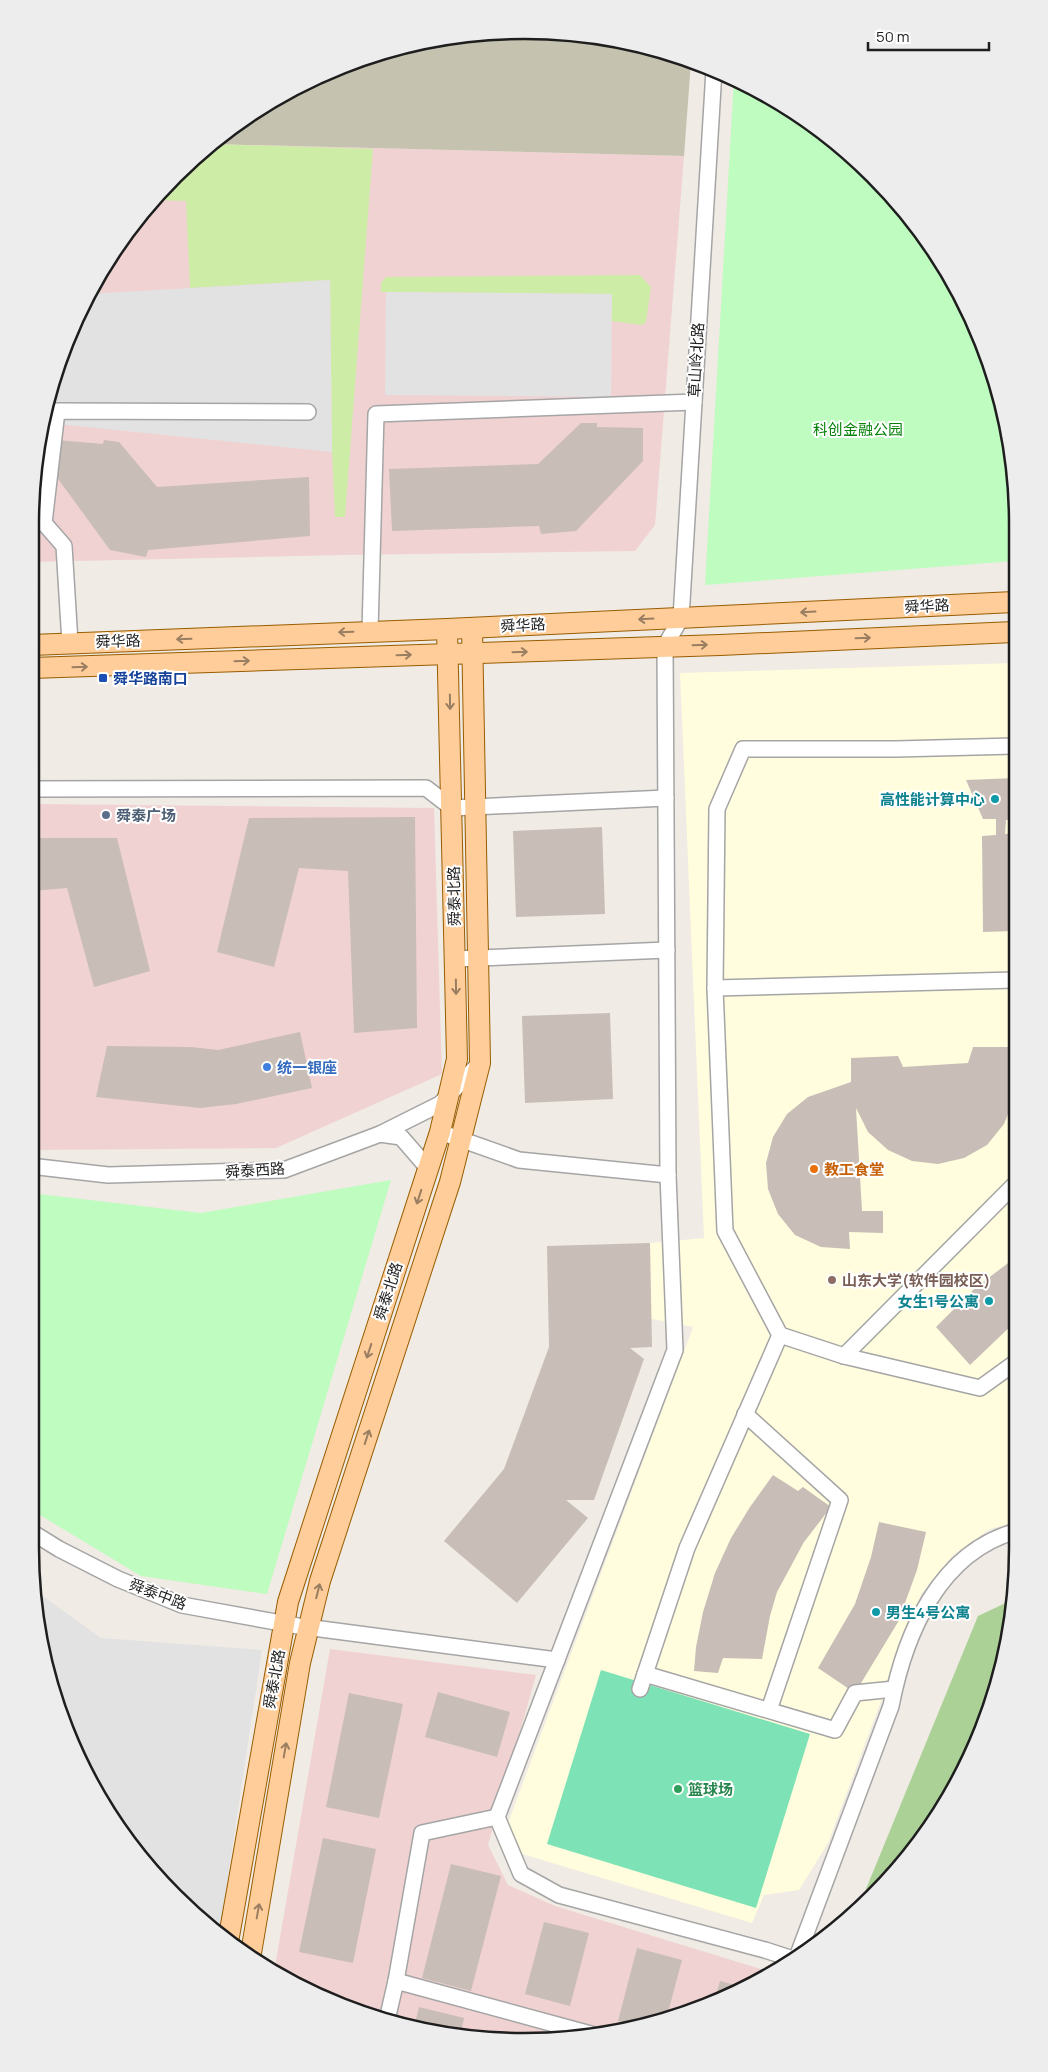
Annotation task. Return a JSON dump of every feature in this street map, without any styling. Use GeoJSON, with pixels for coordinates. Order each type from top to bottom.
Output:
{"type":"FeatureCollection","features":[{"type":"Feature","properties":{"kind":"main road","name":"舜华路"},"geometry":{"type":"LineString","coordinates":[[39,645],[472,628],[1009,602]]}},
{"type":"Feature","properties":{"kind":"main road"},"geometry":{"type":"LineString","coordinates":[[252,1949],[300,1663],[297,1626],[320,1581],[450,1182],[480,1063],[472,628]]}},
{"type":"Feature","properties":{"kind":"main road","name":"舜泰北路"},"geometry":{"type":"LineString","coordinates":[[230,1934],[297,1626],[291,1592],[440,1132],[457,1059],[448,629]]}},
{"type":"Feature","properties":{"kind":"main road","name":"舜华路"},"geometry":{"type":"LineString","coordinates":[[39,668],[448,653],[472,654],[1009,632]]}},
{"type":"Feature","properties":{"kind":"street","name":"草山岭北路"},"geometry":{"type":"LineString","coordinates":[[665,646],[681,618],[714,78]]}},
{"type":"Feature","properties":{"kind":"street"},"geometry":{"type":"LineString","coordinates":[[370,632],[376,414],[694,402]]}},
{"type":"Feature","properties":{"kind":"street"},"geometry":{"type":"LineString","coordinates":[[70,643],[64,546],[44,523],[57,410],[308,412]]}},
{"type":"Feature","properties":{"kind":"street"},"geometry":{"type":"LineString","coordinates":[[665,646],[668,1175],[675,1350],[497,1817],[521,1874],[559,1895],[785,1957]]}},
{"type":"Feature","properties":{"kind":"street"},"geometry":{"type":"LineString","coordinates":[[1009,746],[896,749],[743,749],[717,809],[715,988],[725,1231],[780,1335],[844,1356],[980,1388],[1009,1367]]}},
{"type":"Feature","properties":{"kind":"street"},"geometry":{"type":"LineString","coordinates":[[39,789],[426,788],[452,808],[666,798]]}},
{"type":"Feature","properties":{"kind":"street"},"geometry":{"type":"LineString","coordinates":[[455,959],[667,950]]}},
{"type":"Feature","properties":{"kind":"street"},"geometry":{"type":"LineString","coordinates":[[715,988],[1009,980]]}},
{"type":"Feature","properties":{"kind":"street","name":"舜泰西路"},"geometry":{"type":"LineString","coordinates":[[39,1167],[108,1175],[284,1170],[380,1134],[440,1104],[480,1063]]}},
{"type":"Feature","properties":{"kind":"street"},"geometry":{"type":"LineString","coordinates":[[440,1132],[518,1160],[668,1175]]}},
{"type":"Feature","properties":{"kind":"street"},"geometry":{"type":"LineString","coordinates":[[380,1134],[401,1137],[427,1167],[427,1173]]}},
{"type":"Feature","properties":{"kind":"street"},"geometry":{"type":"LineString","coordinates":[[844,1356],[1009,1191]]}},
{"type":"Feature","properties":{"kind":"street"},"geometry":{"type":"LineString","coordinates":[[640,1689],[686,1548],[780,1335]]}},
{"type":"Feature","properties":{"kind":"street"},"geometry":{"type":"LineString","coordinates":[[745,1414],[840,1500],[769,1710]]}},
{"type":"Feature","properties":{"kind":"street"},"geometry":{"type":"LineString","coordinates":[[801,1946],[891,1706],[900,1666],[932,1594],[959,1562],[997,1536],[1009,1532]]}},
{"type":"Feature","properties":{"kind":"street","name":"舜泰中路"},"geometry":{"type":"LineString","coordinates":[[39,1537],[59,1549],[118,1578],[182,1605],[297,1626],[557,1660]]}},
{"type":"Feature","properties":{"kind":"street"},"geometry":{"type":"LineString","coordinates":[[645,1674],[835,1730],[855,1693],[894,1689]]}},
{"type":"Feature","properties":{"kind":"street"},"geometry":{"type":"LineString","coordinates":[[388,2014],[422,1833],[497,1817]]}},
{"type":"Feature","properties":{"kind":"street"},"geometry":{"type":"LineString","coordinates":[[396,1981],[576,2030]]}},
{"type":"Feature","properties":{"kind":"shaded area"},"geometry":{"type":"Polygon","coordinates":[[[524,39],[556,40],[619,48],[650,55],[690,69],[684,156],[222,144],[281,104],[338,76],[368,65],[398,55],[429,48],[492,40],[524,39]]]}},
{"type":"Feature","properties":{"kind":"shaded area"},"geometry":{"type":"Polygon","coordinates":[[[222,144],[684,156],[655,525],[635,551],[39,562],[40,492],[43,461],[55,398],[65,368],[89,309],[104,281],[121,254],[159,204],[204,159],[222,144]]]}},
{"type":"Feature","properties":{"kind":"shaded area"},"geometry":{"type":"Polygon","coordinates":[[[330,280],[332,452],[49,423],[55,398],[76,338],[97,293],[330,280]]]}},
{"type":"Feature","properties":{"kind":"shaded area"},"geometry":{"type":"Polygon","coordinates":[[[386,292],[612,294],[611,397],[385,395],[386,292]]]}},
{"type":"Feature","properties":{"kind":"shaded area","name":"山东大学(软件园校区)"},"geometry":{"type":"Polygon","coordinates":[[[1009,663],[1009,1524],[990,1529],[953,1555],[921,1594],[828,1843],[799,1890],[764,1895],[752,1923],[499,1847],[693,1327],[647,1318],[650,1243],[704,1238],[680,673],[1009,663]]]}},
{"type":"Feature","properties":{"kind":"shaded area","name":"舜泰广场"},"geometry":{"type":"Polygon","coordinates":[[[39,804],[434,808],[442,1074],[276,1148],[39,1150],[39,804]]]}},
{"type":"Feature","properties":{"kind":"shaded area"},"geometry":{"type":"Polygon","coordinates":[[[41,1595],[101,1638],[262,1650],[220,1926],[204,1913],[159,1868],[121,1818],[104,1791],[76,1734],[55,1674],[48,1643],[41,1595]]]}},
{"type":"Feature","properties":{"kind":"shaded area"},"geometry":{"type":"Polygon","coordinates":[[[330,1649],[536,1675],[488,1845],[508,1885],[555,1906],[764,1970],[710,1996],[650,2017],[587,2029],[524,2033],[461,2029],[398,2017],[338,1996],[275,1964],[330,1649]]]}},
{"type":"Feature","properties":{"kind":"green space","name":"科创金融公园"},"geometry":{"type":"Polygon","coordinates":[[[734,87],[794,121],[844,159],[889,204],[927,254],[944,281],[972,338],[993,398],[1005,461],[1008,492],[1009,561],[705,585],[734,87]]]}},
{"type":"Feature","properties":{"kind":"green space"},"geometry":{"type":"Polygon","coordinates":[[[222,144],[373,149],[345,517],[335,517],[332,452],[330,280],[190,288],[186,201],[163,200],[204,159],[222,144]]]}},
{"type":"Feature","properties":{"kind":"green space"},"geometry":{"type":"Polygon","coordinates":[[[640,275],[651,287],[646,322],[642,325],[611,321],[612,294],[381,292],[381,283],[386,277],[640,275]]]}},
{"type":"Feature","properties":{"kind":"green space"},"geometry":{"type":"Polygon","coordinates":[[[391,1180],[267,1594],[141,1576],[39,1514],[39,1194],[201,1213],[391,1180]]]}},
{"type":"Feature","properties":{"kind":"green space"},"geometry":{"type":"Polygon","coordinates":[[[1006,1603],[993,1674],[972,1734],[944,1791],[927,1818],[889,1868],[864,1894],[978,1616],[1006,1603]]]}},
{"type":"Feature","properties":{"kind":"green space","name":"篮球场"},"geometry":{"type":"Polygon","coordinates":[[[601,1670],[810,1734],[756,1908],[547,1844],[601,1670]]]}},
{"type":"Feature","properties":{"kind":"building"},"geometry":{"type":"Polygon","coordinates":[[[581,423],[597,423],[597,427],[643,428],[643,461],[576,531],[541,534],[539,526],[392,531],[389,469],[538,464],[581,423]]]}},
{"type":"Feature","properties":{"kind":"building"},"geometry":{"type":"Polygon","coordinates":[[[57,440],[103,444],[104,440],[119,442],[157,487],[309,477],[310,536],[148,550],[146,557],[110,550],[53,472],[57,440]]]}},
{"type":"Feature","properties":{"kind":"building"},"geometry":{"type":"Polygon","coordinates":[[[1009,778],[1009,820],[1006,820],[1005,834],[1009,834],[1009,931],[983,932],[982,836],[996,835],[996,819],[983,819],[966,780],[1009,778]]]}},
{"type":"Feature","properties":{"kind":"building"},"geometry":{"type":"Polygon","coordinates":[[[415,817],[417,1028],[354,1033],[348,871],[299,868],[274,967],[217,952],[249,818],[415,817]]]}},
{"type":"Feature","properties":{"kind":"building"},"geometry":{"type":"Polygon","coordinates":[[[602,827],[605,914],[516,917],[513,831],[602,827]]]}},
{"type":"Feature","properties":{"kind":"building"},"geometry":{"type":"Polygon","coordinates":[[[39,838],[117,838],[150,971],[94,987],[67,888],[39,890],[39,838]]]}},
{"type":"Feature","properties":{"kind":"building"},"geometry":{"type":"Polygon","coordinates":[[[610,1013],[613,1099],[525,1103],[522,1016],[610,1013]]]}},
{"type":"Feature","properties":{"kind":"building"},"geometry":{"type":"Polygon","coordinates":[[[300,1032],[312,1088],[236,1104],[200,1108],[96,1097],[107,1046],[191,1047],[218,1050],[300,1032]]]}},
{"type":"Feature","properties":{"kind":"building"},"geometry":{"type":"Polygon","coordinates":[[[973,1047],[1009,1047],[1009,1112],[1004,1124],[987,1145],[964,1158],[938,1164],[912,1161],[888,1150],[868,1132],[856,1108],[862,1211],[883,1211],[883,1233],[849,1232],[850,1249],[821,1247],[795,1235],[778,1214],[768,1189],[766,1163],[773,1137],[787,1114],[808,1097],[851,1082],[851,1058],[898,1056],[903,1067],[968,1063],[973,1047]]]}},
{"type":"Feature","properties":{"kind":"building"},"geometry":{"type":"Polygon","coordinates":[[[650,1243],[652,1347],[630,1348],[644,1359],[594,1500],[566,1500],[588,1518],[517,1603],[444,1541],[504,1469],[549,1347],[547,1246],[650,1243]]]}},
{"type":"Feature","properties":{"kind":"building","name":"女生1号公寓"},"geometry":{"type":"Polygon","coordinates":[[[1009,1262],[1009,1328],[970,1365],[936,1327],[974,1289],[1009,1262]]]}},
{"type":"Feature","properties":{"kind":"building"},"geometry":{"type":"Polygon","coordinates":[[[773,1475],[798,1491],[803,1487],[831,1507],[804,1542],[777,1592],[770,1616],[762,1659],[723,1658],[718,1673],[694,1671],[696,1647],[703,1612],[715,1573],[731,1538],[773,1475]]]}},
{"type":"Feature","properties":{"kind":"building","name":"男生4号公寓"},"geometry":{"type":"Polygon","coordinates":[[[879,1522],[926,1532],[917,1570],[898,1622],[855,1693],[818,1668],[855,1604],[871,1557],[879,1522]]]}},
{"type":"Feature","properties":{"kind":"building"},"geometry":{"type":"Polygon","coordinates":[[[438,1692],[510,1712],[497,1757],[425,1737],[438,1692]]]}},
{"type":"Feature","properties":{"kind":"building"},"geometry":{"type":"Polygon","coordinates":[[[349,1693],[403,1704],[379,1818],[326,1807],[349,1693]]]}},
{"type":"Feature","properties":{"kind":"building"},"geometry":{"type":"Polygon","coordinates":[[[323,1838],[376,1849],[353,1963],[299,1952],[323,1838]]]}},
{"type":"Feature","properties":{"kind":"building"},"geometry":{"type":"Polygon","coordinates":[[[451,1864],[501,1876],[471,1991],[422,1978],[451,1864]]]}},
{"type":"Feature","properties":{"kind":"building"},"geometry":{"type":"Polygon","coordinates":[[[544,1922],[589,1933],[570,2006],[525,1994],[544,1922]]]}},
{"type":"Feature","properties":{"kind":"building"},"geometry":{"type":"Polygon","coordinates":[[[637,1948],[682,1960],[668,2011],[625,2023],[618,2021],[637,1948]]]}},
{"type":"Feature","properties":{"kind":"building"},"geometry":{"type":"Polygon","coordinates":[[[720,1981],[735,1985],[717,1993],[720,1981]]]}},
{"type":"Feature","properties":{"kind":"building"},"geometry":{"type":"Polygon","coordinates":[[[419,2007],[464,2018],[462,2029],[416,2021],[419,2007]]]}},
{"type":"Feature","properties":{"kind":"place","name":"舜华路南口"},"geometry":{"type":"Point","coordinates":[103,678]}},
{"type":"Feature","properties":{"kind":"place","name":"高性能计算中心"},"geometry":{"type":"Point","coordinates":[995,799]}},
{"type":"Feature","properties":{"kind":"place","name":"舜泰广场"},"geometry":{"type":"Point","coordinates":[106,815]}},
{"type":"Feature","properties":{"kind":"place","name":"统一银座"},"geometry":{"type":"Point","coordinates":[267,1067]}},
{"type":"Feature","properties":{"kind":"place","name":"教工食堂"},"geometry":{"type":"Point","coordinates":[814,1169]}},
{"type":"Feature","properties":{"kind":"place","name":"山东大学(软件园校区)"},"geometry":{"type":"Point","coordinates":[832,1280]}},
{"type":"Feature","properties":{"kind":"place","name":"女生1号公寓"},"geometry":{"type":"Point","coordinates":[989,1301]}},
{"type":"Feature","properties":{"kind":"place","name":"男生4号公寓"},"geometry":{"type":"Point","coordinates":[876,1612]}},
{"type":"Feature","properties":{"kind":"place","name":"篮球场"},"geometry":{"type":"Point","coordinates":[678,1789]}}]}
